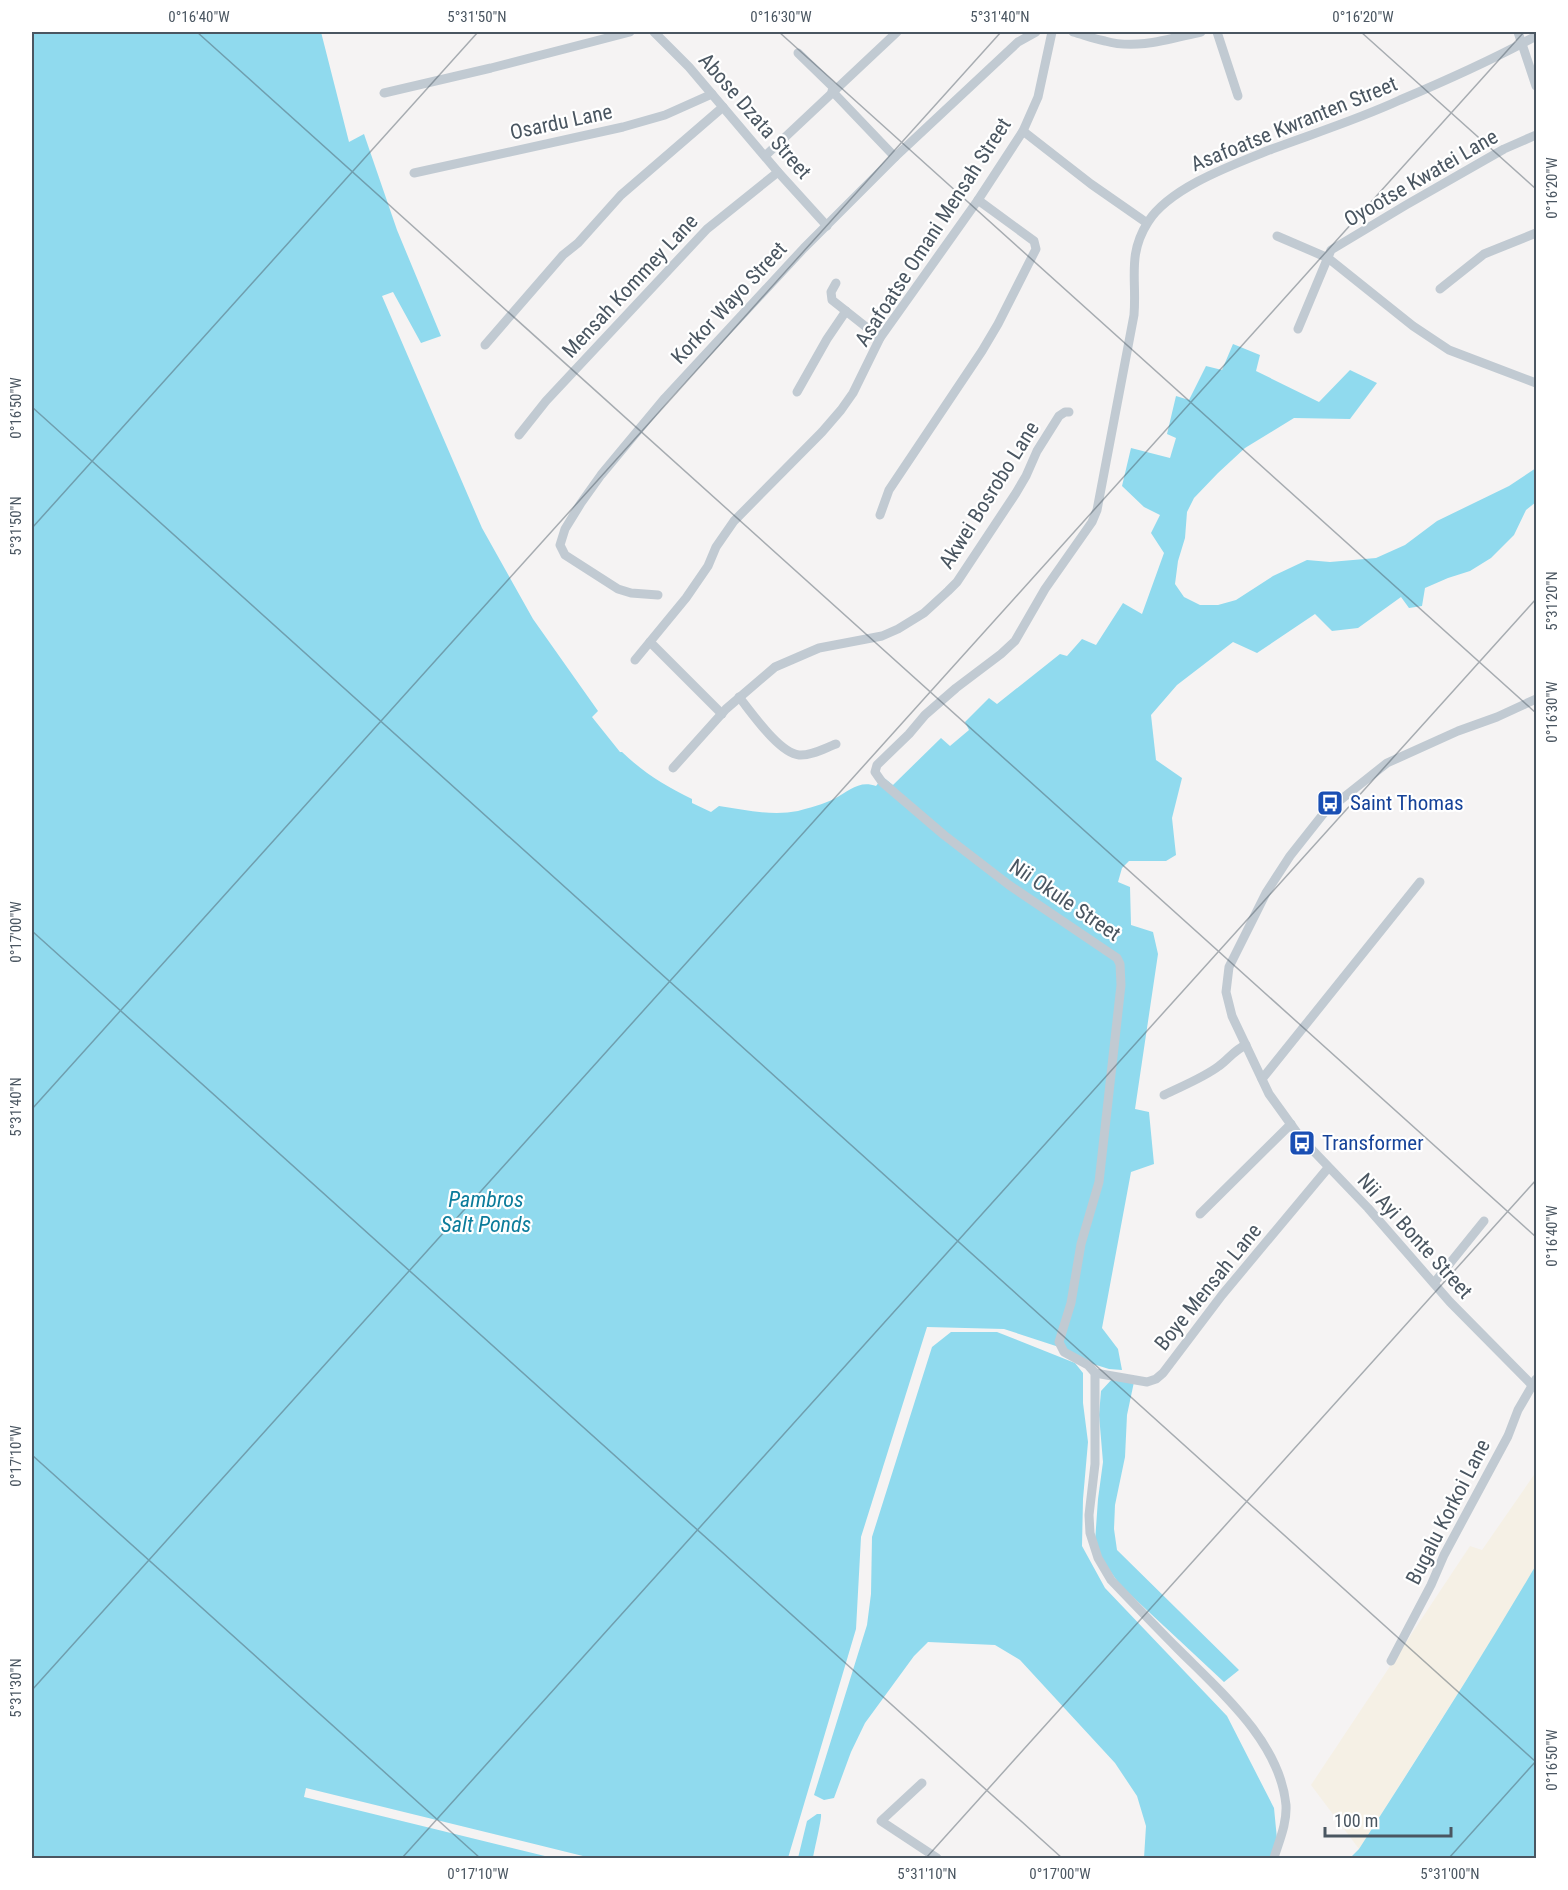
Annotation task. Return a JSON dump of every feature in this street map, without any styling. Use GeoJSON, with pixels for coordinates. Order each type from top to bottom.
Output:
{"type":"FeatureCollection","features":[{"type":"Feature","properties":{"kind":"street"},"geometry":{"type":"LineString","coordinates":[[384,93],[630,32]]}},
{"type":"Feature","properties":{"kind":"street","name":"Abose Dzata Street"},"geometry":{"type":"LineString","coordinates":[[654,32],[689,67],[827,226]]}},
{"type":"Feature","properties":{"kind":"street"},"geometry":{"type":"LineString","coordinates":[[765,156],[897,32]]}},
{"type":"Feature","properties":{"kind":"street","name":"Korkor Wayo Street"},"geometry":{"type":"LineString","coordinates":[[658,595],[631,593],[618,589],[565,555],[560,545],[565,529],[601,475],[665,398],[827,226],[895,157],[1018,42],[1036,32]]}},
{"type":"Feature","properties":{"kind":"street","name":"Asafoatse Omani Mensah Street"},"geometry":{"type":"LineString","coordinates":[[635,660],[686,598],[734,521],[842,410],[880,338],[978,200],[1023,131],[1038,97],[1052,32]]}},
{"type":"Feature","properties":{"kind":"street"},"geometry":{"type":"LineString","coordinates":[[1073,32],[1125,45],[1145,44],[1201,32]]}},
{"type":"Feature","properties":{"kind":"street"},"geometry":{"type":"LineString","coordinates":[[1218,32],[1238,96]]}},
{"type":"Feature","properties":{"kind":"street"},"geometry":{"type":"LineString","coordinates":[[1518,32],[1536,86]]}},
{"type":"Feature","properties":{"kind":"street","name":"Asafoatse Kwranten Street"},"geometry":{"type":"LineString","coordinates":[[875,772],[877,765],[925,715],[1015,640],[1045,590],[1092,522],[1097,510],[1134,315],[1136,293],[1133,273],[1134,257],[1139,238],[1147,223],[1169,200],[1197,182],[1233,165],[1399,101],[1536,36]]}},
{"type":"Feature","properties":{"kind":"street"},"geometry":{"type":"LineString","coordinates":[[798,53],[895,157]]}},
{"type":"Feature","properties":{"kind":"street","name":"Osardu Lane"},"geometry":{"type":"LineString","coordinates":[[414,173],[623,127],[665,115],[712,94]]}},
{"type":"Feature","properties":{"kind":"street"},"geometry":{"type":"LineString","coordinates":[[485,345],[563,255],[578,243],[621,195],[723,107]]}},
{"type":"Feature","properties":{"kind":"street"},"geometry":{"type":"LineString","coordinates":[[1023,131],[1091,184],[1147,223]]}},
{"type":"Feature","properties":{"kind":"street","name":"Oyootse Kwatei Lane"},"geometry":{"type":"LineString","coordinates":[[1328,258],[1331,250],[1406,205],[1504,149],[1536,135]]}},
{"type":"Feature","properties":{"kind":"street","name":"Mensah Kommey Lane"},"geometry":{"type":"LineString","coordinates":[[519,435],[546,400],[707,229],[778,172]]}},
{"type":"Feature","properties":{"kind":"street"},"geometry":{"type":"LineString","coordinates":[[880,514],[889,490],[999,324],[1036,249],[1034,241],[978,200]]}},
{"type":"Feature","properties":{"kind":"street"},"geometry":{"type":"LineString","coordinates":[[1440,289],[1484,254],[1536,233]]}},
{"type":"Feature","properties":{"kind":"street"},"geometry":{"type":"LineString","coordinates":[[1276,236],[1328,258],[1413,326],[1449,350],[1536,383]]}},
{"type":"Feature","properties":{"kind":"street"},"geometry":{"type":"LineString","coordinates":[[1298,329],[1328,258]]}},
{"type":"Feature","properties":{"kind":"street"},"geometry":{"type":"LineString","coordinates":[[836,283],[831,292],[832,300],[880,338]]}},
{"type":"Feature","properties":{"kind":"street"},"geometry":{"type":"LineString","coordinates":[[797,392],[846,311]]}},
{"type":"Feature","properties":{"kind":"street","name":"Akwei Bosrobo Lane"},"geometry":{"type":"LineString","coordinates":[[673,768],[722,714],[775,667],[819,648],[882,636],[924,613],[957,582],[1016,493],[1037,450],[1059,416],[1069,412]]}},
{"type":"Feature","properties":{"kind":"street"},"geometry":{"type":"LineString","coordinates":[[650,642],[722,714]]}},
{"type":"Feature","properties":{"kind":"street"},"geometry":{"type":"LineString","coordinates":[[740,697],[778,743],[797,755],[805,755],[836,744]]}},
{"type":"Feature","properties":{"kind":"street","name":"Nii Ayi Bonte Street"},"geometry":{"type":"LineString","coordinates":[[1534,1382],[1434,1283],[1368,1208],[1328,1168],[1291,1124],[1269,1094],[1232,1016],[1226,992],[1229,967],[1266,893],[1290,856],[1324,813],[1387,763],[1458,730],[1497,717],[1536,699]]}},
{"type":"Feature","properties":{"kind":"street","name":"Nii Okule Street"},"geometry":{"type":"LineString","coordinates":[[875,772],[882,782],[944,835],[1009,885],[1117,958],[1120,964],[1121,985],[1099,1182],[1082,1244],[1071,1303],[1059,1342],[1064,1352],[1088,1365],[1095,1373]]}},
{"type":"Feature","properties":{"kind":"street"},"geometry":{"type":"LineString","coordinates":[[1262,1079],[1420,882]]}},
{"type":"Feature","properties":{"kind":"street"},"geometry":{"type":"LineString","coordinates":[[1164,1095],[1207,1073],[1220,1065],[1235,1050],[1246,1045]]}},
{"type":"Feature","properties":{"kind":"street"},"geometry":{"type":"LineString","coordinates":[[1200,1214],[1291,1124]]}},
{"type":"Feature","properties":{"kind":"street","name":"Boye Mensah Lane"},"geometry":{"type":"LineString","coordinates":[[1095,1373],[1147,1382],[1163,1373],[1222,1295],[1328,1168]]}},
{"type":"Feature","properties":{"kind":"street"},"geometry":{"type":"LineString","coordinates":[[1434,1283],[1484,1221]]}},
{"type":"Feature","properties":{"kind":"street"},"geometry":{"type":"LineString","coordinates":[[1095,1373],[1095,1464],[1089,1533],[1098,1558],[1111,1580],[1232,1703],[1272,1758],[1281,1782],[1286,1806],[1284,1828],[1274,1858]]}},
{"type":"Feature","properties":{"kind":"street","name":"Bugalu Korkoi Lane"},"geometry":{"type":"LineString","coordinates":[[1390,1661],[1534,1382]]}},
{"type":"Feature","properties":{"kind":"street"},"geometry":{"type":"LineString","coordinates":[[922,1783],[881,1821],[937,1858]]}},
{"type":"Feature","properties":{"kind":"sand"},"geometry":{"type":"Polygon","coordinates":[[[1536,1472],[1536,1565],[1505,1619],[1359,1849],[1311,1785],[1470,1546],[1482,1550],[1536,1472]]]}},
{"type":"Feature","properties":{"kind":"water","name":"Pambros Salt Ponds"},"geometry":{"type":"Polygon","coordinates":[[[32,32],[321,32],[349,142],[364,134],[397,230],[441,336],[421,343],[393,292],[382,296],[482,528],[533,619],[598,711],[592,717],[620,752],[655,778],[692,799],[692,803],[711,812],[719,806],[768,813],[798,811],[830,801],[859,785],[876,786],[883,777],[893,785],[941,738],[950,746],[969,730],[965,722],[989,698],[997,704],[1060,654],[1067,656],[1082,639],[1096,645],[1123,603],[1142,614],[1164,553],[1151,533],[1160,515],[1144,507],[1122,486],[1131,448],[1170,458],[1176,438],[1167,434],[1176,396],[1189,400],[1206,366],[1222,370],[1233,344],[1260,355],[1256,371],[1319,402],[1350,370],[1377,383],[1350,419],[1294,418],[1245,448],[1194,498],[1187,512],[1185,538],[1178,561],[1175,584],[1184,597],[1200,605],[1218,605],[1236,600],[1273,576],[1307,560],[1330,562],[1376,558],[1405,545],[1437,521],[1509,486],[1536,468],[1536,502],[1526,510],[1514,535],[1491,558],[1470,571],[1425,588],[1422,606],[1409,608],[1401,597],[1358,628],[1332,631],[1315,614],[1257,653],[1233,642],[1177,685],[1151,715],[1156,760],[1182,778],[1172,818],[1176,855],[1166,861],[1129,861],[1122,868],[1118,882],[1130,887],[1131,925],[1153,932],[1158,954],[1135,1109],[1149,1112],[1154,1164],[1131,1172],[1102,1328],[1118,1349],[1122,1370],[1093,1364],[1062,1348],[1004,1329],[927,1327],[861,1537],[856,1629],[788,1858],[591,1858],[306,1788],[304,1797],[553,1858],[32,1858],[32,32]]]}},
{"type":"Feature","properties":{"kind":"water"},"geometry":{"type":"Polygon","coordinates":[[[951,1332],[997,1332],[1075,1363],[1083,1373],[1083,1403],[1088,1442],[1082,1546],[1105,1588],[1227,1716],[1274,1808],[1277,1839],[1270,1858],[1144,1858],[1146,1826],[1137,1796],[1115,1763],[1020,1660],[995,1645],[928,1642],[914,1656],[865,1723],[851,1752],[834,1798],[824,1800],[814,1795],[867,1625],[871,1594],[872,1537],[932,1347],[951,1332]]]}},
{"type":"Feature","properties":{"kind":"water"},"geometry":{"type":"Polygon","coordinates":[[[1113,1378],[1134,1382],[1127,1415],[1125,1457],[1115,1505],[1114,1529],[1117,1550],[1239,1670],[1224,1682],[1120,1585],[1103,1561],[1095,1542],[1103,1462],[1099,1415],[1101,1391],[1113,1378]]]}},
{"type":"Feature","properties":{"kind":"water"},"geometry":{"type":"Polygon","coordinates":[[[1536,1565],[1536,1858],[1350,1858],[1359,1849],[1427,1743],[1536,1565]]]}},
{"type":"Feature","properties":{"kind":"water"},"geometry":{"type":"Polygon","coordinates":[[[821,1814],[821,1817],[813,1858],[798,1858],[807,1821],[821,1814]]]}},
{"type":"Feature","properties":{"kind":"place","name":"Saint Thomas"},"geometry":{"type":"Point","coordinates":[1330,803]}},
{"type":"Feature","properties":{"kind":"place","name":"Transformer"},"geometry":{"type":"Point","coordinates":[1302,1143]}}]}
